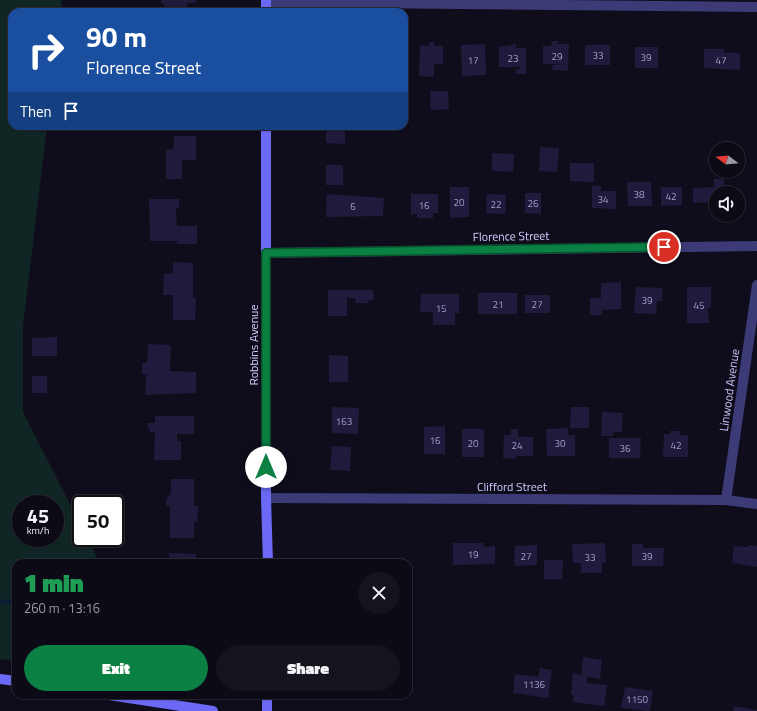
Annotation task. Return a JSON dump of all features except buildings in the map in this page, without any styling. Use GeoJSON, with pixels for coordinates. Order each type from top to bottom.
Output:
{"type":"FeatureCollection","features":[{"type":"Feature","properties":{"kind":"main road","name":"Robbins Avenue"},"geometry":{"type":"LineString","coordinates":[[266,130],[266,498],[268,559]]}},
{"type":"Feature","properties":{"kind":"main road"},"geometry":{"type":"LineString","coordinates":[[0,679],[12,680]]}},
{"type":"Feature","properties":{"kind":"main road"},"geometry":{"type":"LineString","coordinates":[[135,699],[213,711]]}},
{"type":"Feature","properties":{"kind":"main road"},"geometry":{"type":"LineString","coordinates":[[267,711],[268,699]]}},
{"type":"Feature","properties":{"kind":"street"},"geometry":{"type":"LineString","coordinates":[[266,5],[757,7]]}},
{"type":"Feature","properties":{"kind":"street","name":"Florence Street"},"geometry":{"type":"LineString","coordinates":[[266,253],[757,246]]}},
{"type":"Feature","properties":{"kind":"street","name":"Linwood Avenue"},"geometry":{"type":"LineString","coordinates":[[726,500],[757,285]]}},
{"type":"Feature","properties":{"kind":"street","name":"Clifford Street"},"geometry":{"type":"LineString","coordinates":[[266,498],[726,500],[757,504]]}},
{"type":"Feature","properties":{"kind":"green space"},"geometry":{"type":"Polygon","coordinates":[[[0,0],[62,0],[61,8],[8,8],[8,130],[47,130],[23,326],[23,412],[72,508],[72,547],[92,547],[98,559],[12,559],[12,660],[0,659],[0,0]]]}},
{"type":"Feature","properties":{"kind":"waterway"},"geometry":{"type":"LineString","coordinates":[[0,602],[12,602]]}},
{"type":"Feature","properties":{"kind":"route"},"geometry":{"type":"LineString","coordinates":[[266,467],[266,253],[664,247]]}}]}
